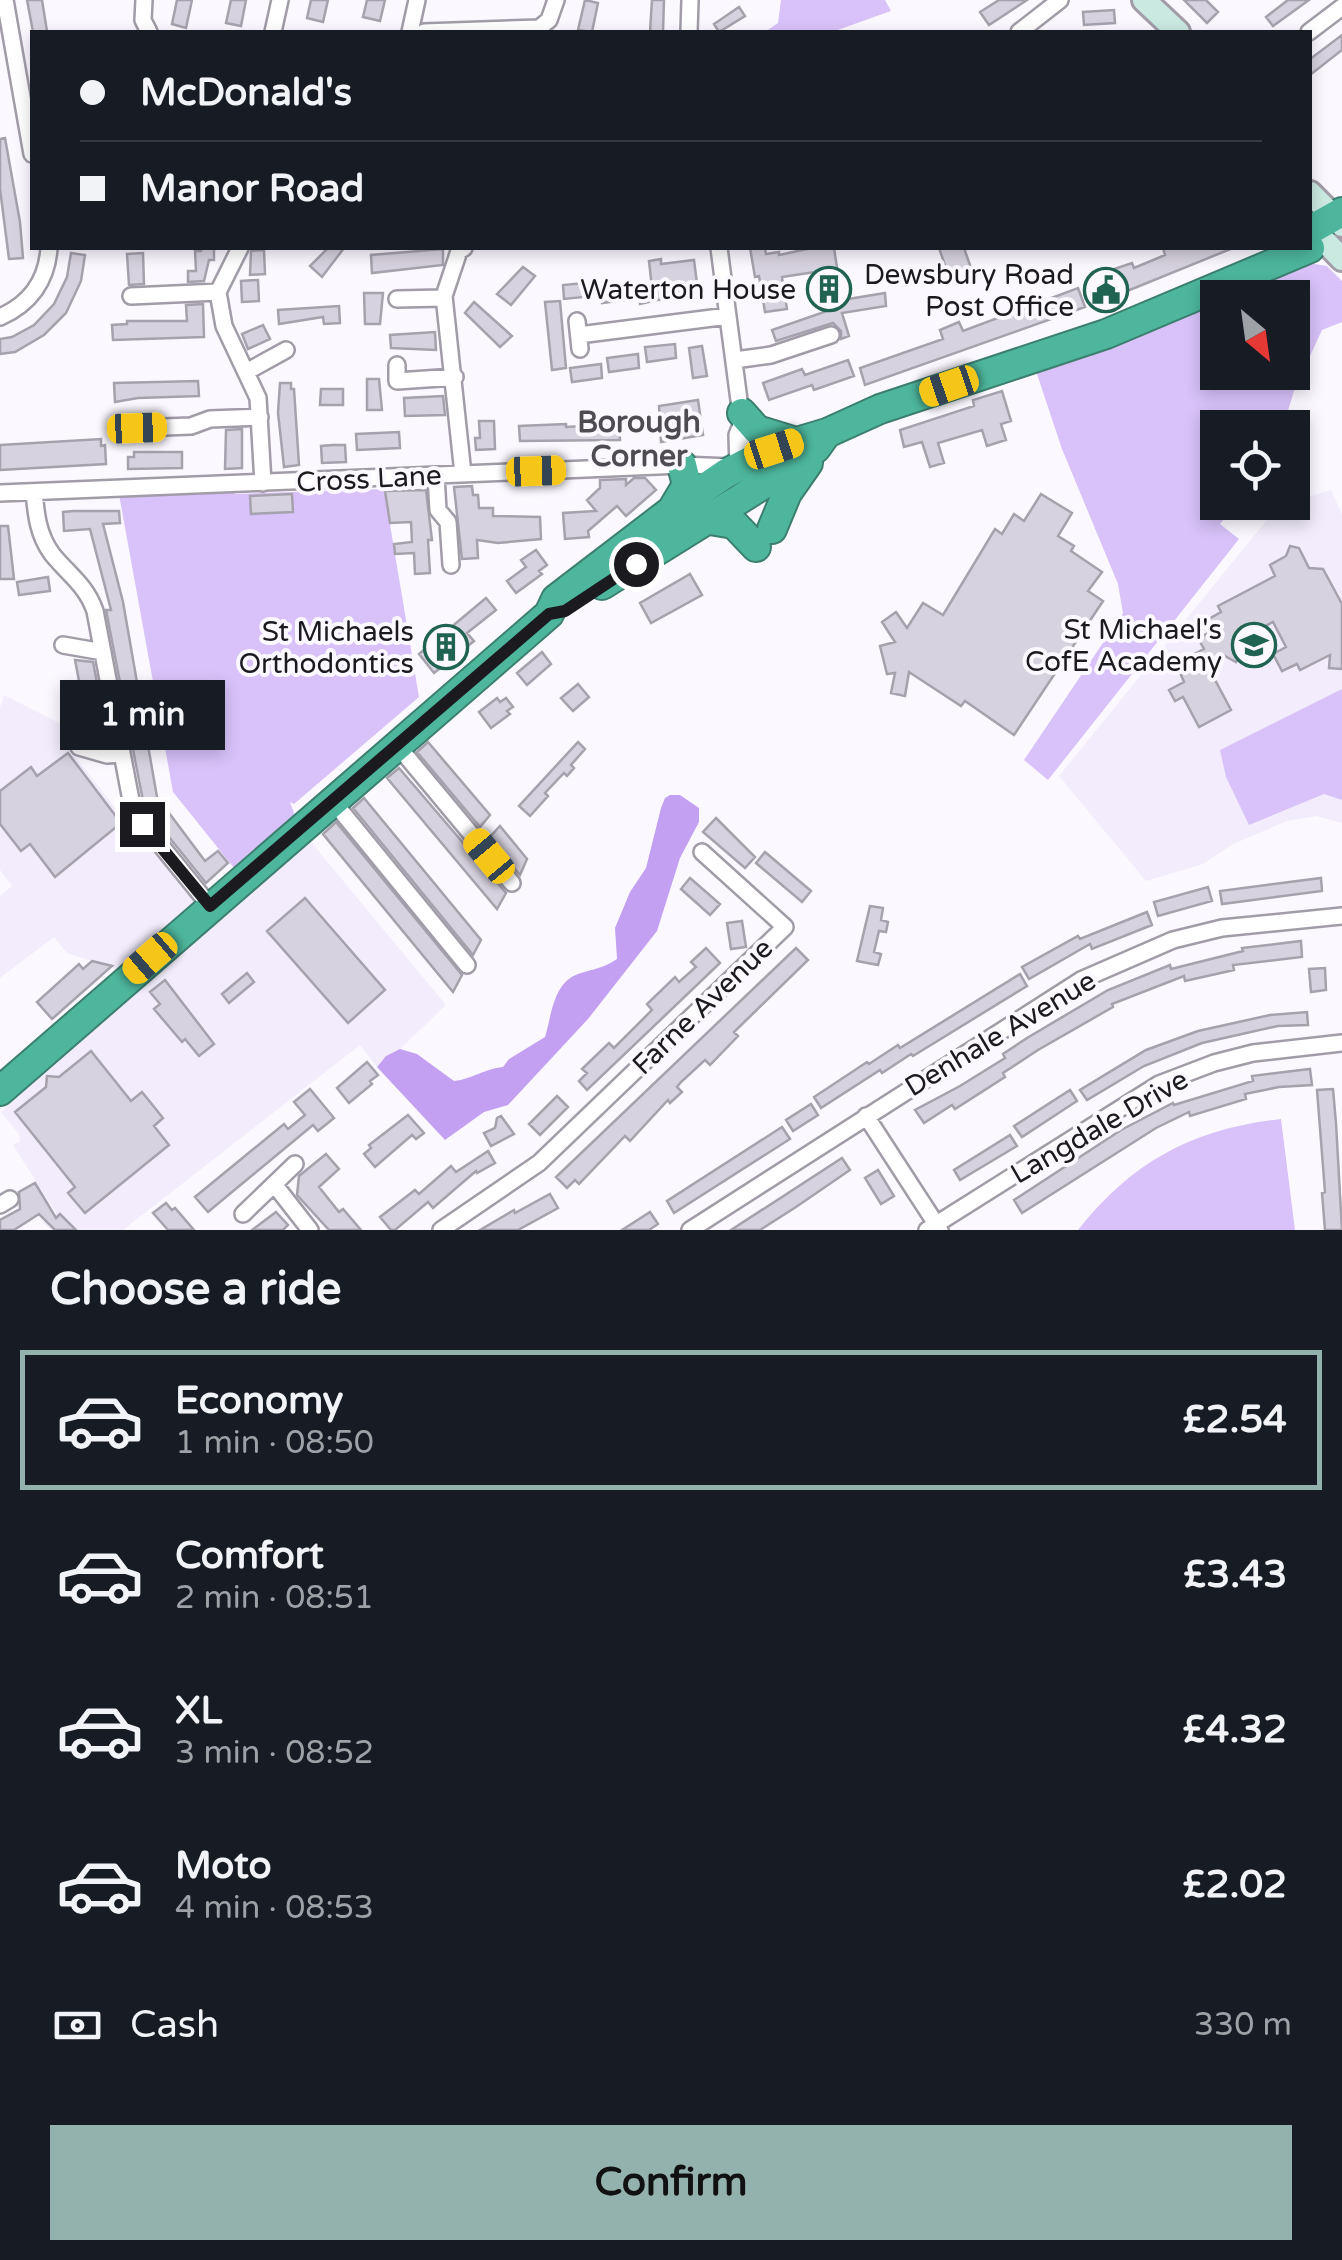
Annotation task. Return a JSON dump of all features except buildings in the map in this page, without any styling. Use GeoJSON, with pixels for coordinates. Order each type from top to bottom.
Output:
{"type":"FeatureCollection","features":[{"type":"Feature","properties":{"kind":"highway"},"geometry":{"type":"LineString","coordinates":[[1252,270],[1277,250]]}},
{"type":"Feature","properties":{"kind":"highway"},"geometry":{"type":"LineString","coordinates":[[1,1087],[549,614],[556,599],[571,586],[672,511],[706,504],[813,441],[880,410],[1106,334],[1291,250]]}},
{"type":"Feature","properties":{"kind":"highway"},"geometry":{"type":"LineString","coordinates":[[742,418],[757,430],[813,441]]}},
{"type":"Feature","properties":{"kind":"highway"},"geometry":{"type":"LineString","coordinates":[[710,520],[734,524],[764,538],[813,441]]}},
{"type":"Feature","properties":{"kind":"highway"},"geometry":{"type":"LineString","coordinates":[[672,511],[686,485],[682,466]]}},
{"type":"Feature","properties":{"kind":"highway"},"geometry":{"type":"LineString","coordinates":[[549,614],[565,611],[710,520],[749,478]]}},
{"type":"Feature","properties":{"kind":"main road"},"geometry":{"type":"LineString","coordinates":[[1144,0],[1176,30]]}},
{"type":"Feature","properties":{"kind":"main road"},"geometry":{"type":"LineString","coordinates":[[1312,198],[1325,233]]}},
{"type":"Feature","properties":{"kind":"street"},"geometry":{"type":"LineString","coordinates":[[5,0],[30,143]]}},
{"type":"Feature","properties":{"kind":"street"},"geometry":{"type":"LineString","coordinates":[[144,0],[142,20],[148,30]]}},
{"type":"Feature","properties":{"kind":"street"},"geometry":{"type":"LineString","coordinates":[[273,30],[280,0]]}},
{"type":"Feature","properties":{"kind":"street"},"geometry":{"type":"LineString","coordinates":[[410,30],[417,0]]}},
{"type":"Feature","properties":{"kind":"street"},"geometry":{"type":"LineString","coordinates":[[482,30],[539,28],[549,20],[556,0]]}},
{"type":"Feature","properties":{"kind":"street"},"geometry":{"type":"LineString","coordinates":[[688,30],[690,0]]}},
{"type":"Feature","properties":{"kind":"street"},"geometry":{"type":"LineString","coordinates":[[1025,30],[1060,0]]}},
{"type":"Feature","properties":{"kind":"street"},"geometry":{"type":"LineString","coordinates":[[1312,30],[1342,7]]}},
{"type":"Feature","properties":{"kind":"street"},"geometry":{"type":"LineString","coordinates":[[0,317],[34,293],[43,278],[49,250]]}},
{"type":"Feature","properties":{"kind":"street"},"geometry":{"type":"LineString","coordinates":[[239,250],[218,292],[224,326],[258,398],[263,482]]}},
{"type":"Feature","properties":{"kind":"street"},"geometry":{"type":"LineString","coordinates":[[460,250],[444,298],[463,474]]}},
{"type":"Feature","properties":{"kind":"street"},"geometry":{"type":"LineString","coordinates":[[719,250],[742,418],[736,435],[749,478]]}},
{"type":"Feature","properties":{"kind":"street"},"geometry":{"type":"LineString","coordinates":[[166,277],[168,294]]}},
{"type":"Feature","properties":{"kind":"street"},"geometry":{"type":"LineString","coordinates":[[131,296],[218,292]]}},
{"type":"Feature","properties":{"kind":"street"},"geometry":{"type":"LineString","coordinates":[[397,299],[444,298]]}},
{"type":"Feature","properties":{"kind":"street"},"geometry":{"type":"LineString","coordinates":[[579,335],[728,316]]}},
{"type":"Feature","properties":{"kind":"street"},"geometry":{"type":"LineString","coordinates":[[735,360],[771,355],[831,335]]}},
{"type":"Feature","properties":{"kind":"street"},"geometry":{"type":"LineString","coordinates":[[248,371],[286,350]]}},
{"type":"Feature","properties":{"kind":"street"},"geometry":{"type":"LineString","coordinates":[[396,365],[398,382],[455,377]]}},
{"type":"Feature","properties":{"kind":"street"},"geometry":{"type":"LineString","coordinates":[[137,428],[166,419],[191,426],[210,418],[260,417]]}},
{"type":"Feature","properties":{"kind":"street","name":"Cross Lane"},"geometry":{"type":"LineString","coordinates":[[0,494],[682,466],[749,478]]}},
{"type":"Feature","properties":{"kind":"street"},"geometry":{"type":"LineString","coordinates":[[436,475],[438,510],[448,522],[446,556]]}},
{"type":"Feature","properties":{"kind":"street"},"geometry":{"type":"LineString","coordinates":[[34,492],[36,516],[45,543],[90,596],[133,811],[210,906]]}},
{"type":"Feature","properties":{"kind":"street"},"geometry":{"type":"LineString","coordinates":[[62,646],[103,652]]}},
{"type":"Feature","properties":{"kind":"street"},"geometry":{"type":"LineString","coordinates":[[396,745],[512,883]]}},
{"type":"Feature","properties":{"kind":"street"},"geometry":{"type":"LineString","coordinates":[[79,747],[107,755],[122,754]]}},
{"type":"Feature","properties":{"kind":"street"},"geometry":{"type":"LineString","coordinates":[[332,800],[467,965]]}},
{"type":"Feature","properties":{"kind":"street","name":"Farne Avenue"},"geometry":{"type":"LineString","coordinates":[[441,1230],[540,1163],[785,927],[702,852]]}},
{"type":"Feature","properties":{"kind":"street","name":"Denhale Avenue"},"geometry":{"type":"LineString","coordinates":[[690,1230],[1040,1004],[1127,959],[1172,940],[1222,928],[1342,916]]}},
{"type":"Feature","properties":{"kind":"street","name":"Langdale Drive"},"geometry":{"type":"LineString","coordinates":[[934,1228],[1159,1084],[1252,1053],[1342,1043]]}},
{"type":"Feature","properties":{"kind":"street"},"geometry":{"type":"LineString","coordinates":[[866,1116],[934,1228]]}},
{"type":"Feature","properties":{"kind":"street"},"geometry":{"type":"LineString","coordinates":[[243,1214],[295,1164]]}},
{"type":"Feature","properties":{"kind":"street"},"geometry":{"type":"LineString","coordinates":[[274,1184],[310,1230]]}},
{"type":"Feature","properties":{"kind":"shaded area"},"geometry":{"type":"Polygon","coordinates":[[[781,0],[885,0],[891,11],[838,30],[768,30],[778,23],[781,0]]]}},
{"type":"Feature","properties":{"kind":"shaded area"},"geometry":{"type":"Polygon","coordinates":[[[1295,266],[1327,266],[1342,281],[1342,322],[1322,330],[1310,356],[1310,280],[1276,280],[1274,276],[1295,266]]]}},
{"type":"Feature","properties":{"kind":"shaded area"},"geometry":{"type":"Polygon","coordinates":[[[1200,309],[1200,390],[1294,390],[1288,410],[1200,410],[1200,520],[1223,520],[1220,524],[1239,539],[1048,780],[1024,760],[1123,613],[1118,584],[1062,449],[1036,371],[1200,309]]]}},
{"type":"Feature","properties":{"kind":"shaded area"},"geometry":{"type":"Polygon","coordinates":[[[233,484],[235,494],[384,489],[419,697],[294,804],[290,802],[299,827],[242,878],[173,792],[118,489],[233,484]]]}},
{"type":"Feature","properties":{"kind":"shaded area","name":"St Michael's CofE Academy"},"geometry":{"type":"Polygon","coordinates":[[[1331,490],[1342,514],[1342,823],[1316,816],[1287,821],[1233,844],[1203,864],[1146,881],[1059,776],[1267,520],[1310,520],[1310,496],[1331,490]]]}},
{"type":"Feature","properties":{"kind":"shaded area"},"geometry":{"type":"Polygon","coordinates":[[[1342,689],[1342,800],[1324,794],[1249,825],[1226,777],[1220,750],[1342,689]]]}},
{"type":"Feature","properties":{"kind":"shaded area"},"geometry":{"type":"Polygon","coordinates":[[[4,695],[77,732],[71,751],[130,827],[197,899],[196,905],[119,970],[67,953],[54,937],[0,978],[0,896],[12,886],[0,870],[0,708],[4,695]]]}},
{"type":"Feature","properties":{"kind":"shaded area"},"geometry":{"type":"Polygon","coordinates":[[[670,795],[680,795],[699,808],[699,822],[680,858],[657,931],[588,1019],[508,1105],[484,1112],[445,1140],[377,1067],[386,1056],[400,1049],[417,1054],[454,1081],[460,1080],[503,1067],[509,1059],[545,1037],[563,984],[617,959],[615,928],[630,892],[646,868],[661,808],[670,795]]]}},
{"type":"Feature","properties":{"kind":"shaded area"},"geometry":{"type":"Polygon","coordinates":[[[306,836],[446,1005],[377,1067],[360,1045],[123,1230],[51,1230],[43,1223],[56,1213],[13,1145],[20,1141],[19,1134],[1,1112],[306,836]]]}},
{"type":"Feature","properties":{"kind":"shaded area"},"geometry":{"type":"Polygon","coordinates":[[[1281,1119],[1295,1230],[1078,1230],[1121,1185],[1167,1152],[1220,1131],[1281,1119]]]}},
{"type":"Feature","properties":{"kind":"place","name":"Waterton House"},"geometry":{"type":"Point","coordinates":[829,289]}},
{"type":"Feature","properties":{"kind":"place","name":"Dewsbury Road Post Office"},"geometry":{"type":"Point","coordinates":[1106,290]}},
{"type":"Feature","properties":{"kind":"place","name":"St Michael's CofE Academy"},"geometry":{"type":"Point","coordinates":[1254,645]}},
{"type":"Feature","properties":{"kind":"place","name":"St Michaels Orthodontics"},"geometry":{"type":"Point","coordinates":[446,647]}},
{"type":"Feature","properties":{"kind":"district","name":"Borough Corner"},"geometry":{"type":"Point","coordinates":[639,439]}},
{"type":"Feature","properties":{"kind":"route"},"geometry":{"type":"LineString","coordinates":[[142,824],[210,906],[549,614],[565,611],[636,564]]}}]}
